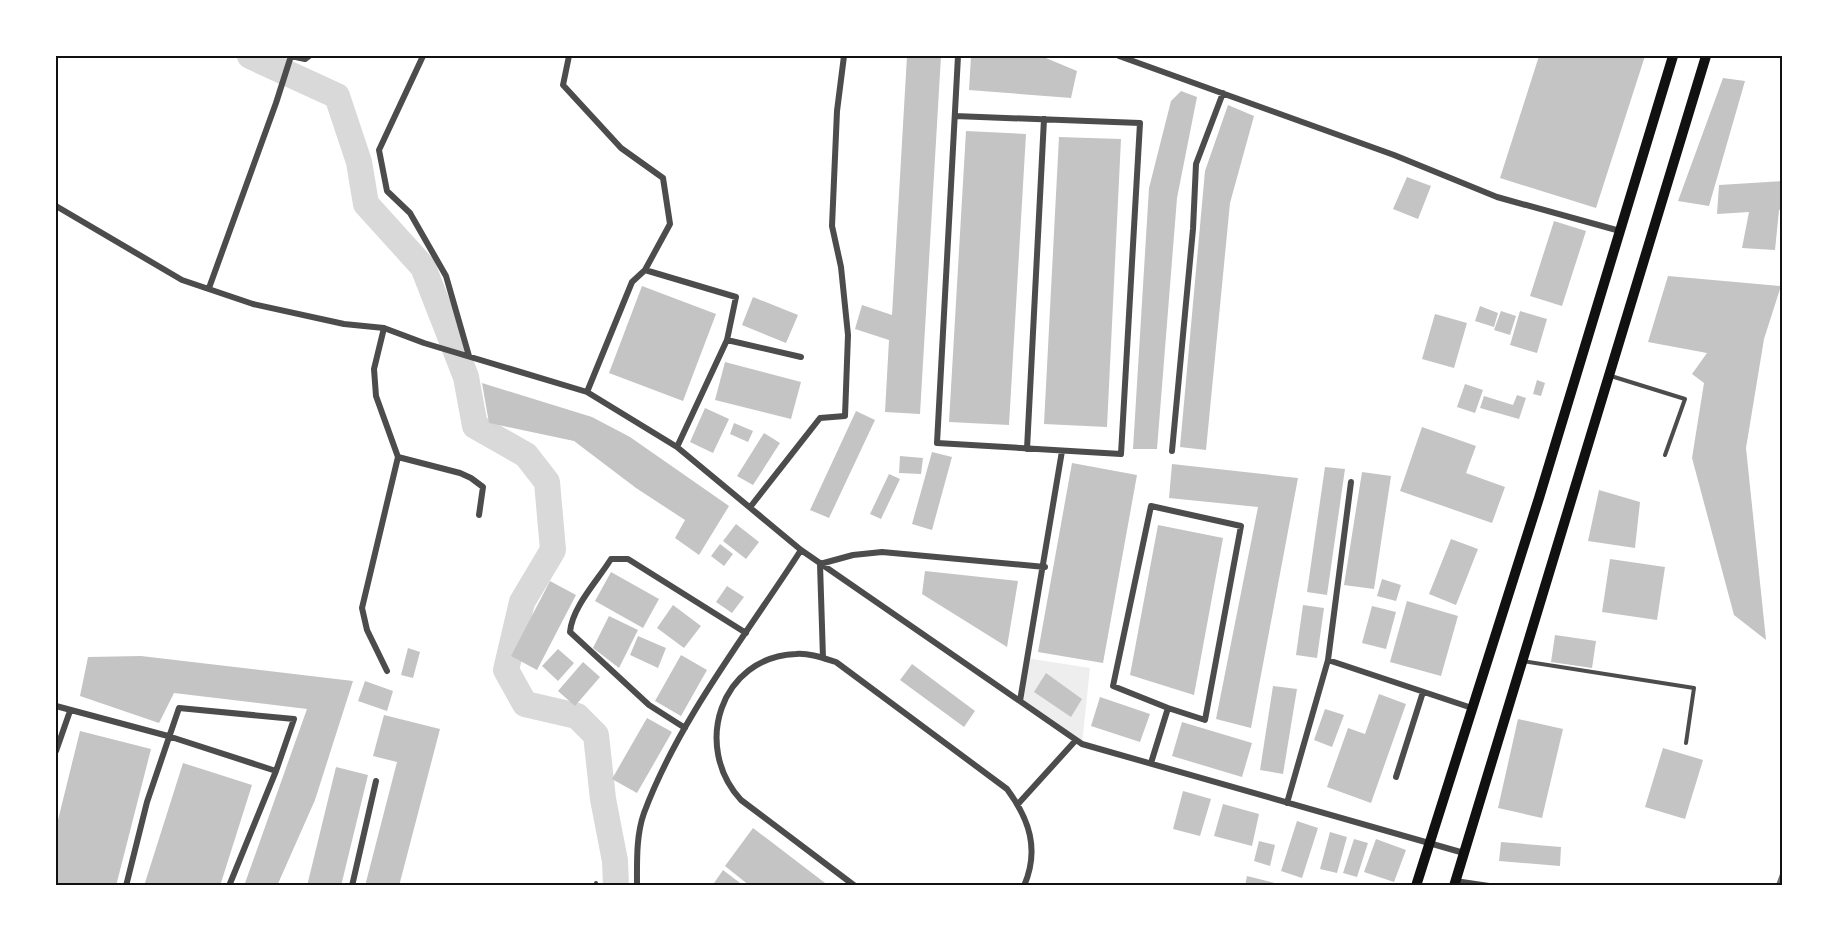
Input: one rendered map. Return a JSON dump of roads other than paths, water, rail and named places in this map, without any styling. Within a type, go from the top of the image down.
[{"type":"main road","points":[[1416,885],[1673,56]]},
{"type":"main road","points":[[1455,883],[1706,56]]},
{"type":"street","points":[[209,288],[291,56],[305,59],[309,56]]},
{"type":"street","points":[[423,56],[379,150],[387,191],[410,213],[446,276],[469,356]]},
{"type":"street","points":[[569,56],[563,85],[621,148],[663,178],[670,225],[645,270],[632,282],[587,392]]},
{"type":"street","points":[[750,506],[820,418],[845,416],[848,335],[841,267],[832,226],[837,111],[844,56]]},
{"type":"street","points":[[955,116],[1140,123],[1121,454],[937,443],[958,56]]},
{"type":"street","points":[[1124,56],[1394,155],[1497,197],[1620,231]]},
{"type":"street","points":[[1172,451],[1193,229],[1196,164],[1223,93]]},
{"type":"street","points":[[1027,449],[1044,119]]},
{"type":"street","points":[[56,206],[182,280],[253,304],[344,324],[384,328],[424,343],[587,392],[677,447],[820,564],[1076,740],[1464,853]]},
{"type":"street","points":[[645,270],[736,297],[727,340],[677,447]]},
{"type":"street","points":[[384,328],[374,369],[376,396],[398,457],[362,608],[367,630],[387,670]]},
{"type":"street","points":[[727,340],[801,357]]},
{"type":"street","points":[[1020,701],[1027,649],[1045,567],[1062,451]]},
{"type":"street","points":[[398,457],[471,478],[483,488],[479,515]]},
{"type":"street","points":[[1287,803],[1328,660],[1351,482]]},
{"type":"street","points":[[1150,507],[1241,526],[1205,720],[1168,708],[1113,686],[1150,507]]},
{"type":"street","points":[[637,885],[637,854],[643,814],[685,728],[801,550]]},
{"type":"street","points":[[820,564],[853,555],[882,552],[1045,567]]},
{"type":"street","points":[[685,728],[649,705],[570,632],[571,622],[588,594],[611,559],[628,559],[746,633]]},
{"type":"street","points":[[820,564],[823,658]]},
{"type":"street","points":[[855,885],[741,800],[726,779],[715,738],[720,710],[726,697],[743,675],[768,660],[782,656],[810,654],[846,668],[1007,789],[1029,824],[1032,838],[1031,866],[1024,885]]},
{"type":"street","points":[[1328,660],[1472,708]]},
{"type":"street","points":[[1396,777],[1423,692]]},
{"type":"street","points":[[56,706],[168,736],[276,771]]},
{"type":"street","points":[[126,885],[147,802],[179,708],[294,719],[276,771],[229,885]]},
{"type":"street","points":[[1151,763],[1168,708]]},
{"type":"street","points":[[56,750],[70,711]]},
{"type":"street","points":[[1018,804],[1076,740]]},
{"type":"street","points":[[351,885],[376,781]]},
{"type":"street","points":[[1455,883],[1489,885]]},
{"type":"lane","points":[[1608,375],[1685,399],[1665,454]]},
{"type":"lane","points":[[1522,661],[1694,688],[1686,743]]},
{"type":"waterway","points":[[250,56],[337,96],[359,162],[366,204],[423,267],[466,377],[475,426],[526,455],[547,482],[553,550],[522,602],[506,670],[525,704],[577,716],[596,735],[603,799],[615,861],[616,886]]},
{"type":"railway","points":[[1778,886],[1782,875]]}]
